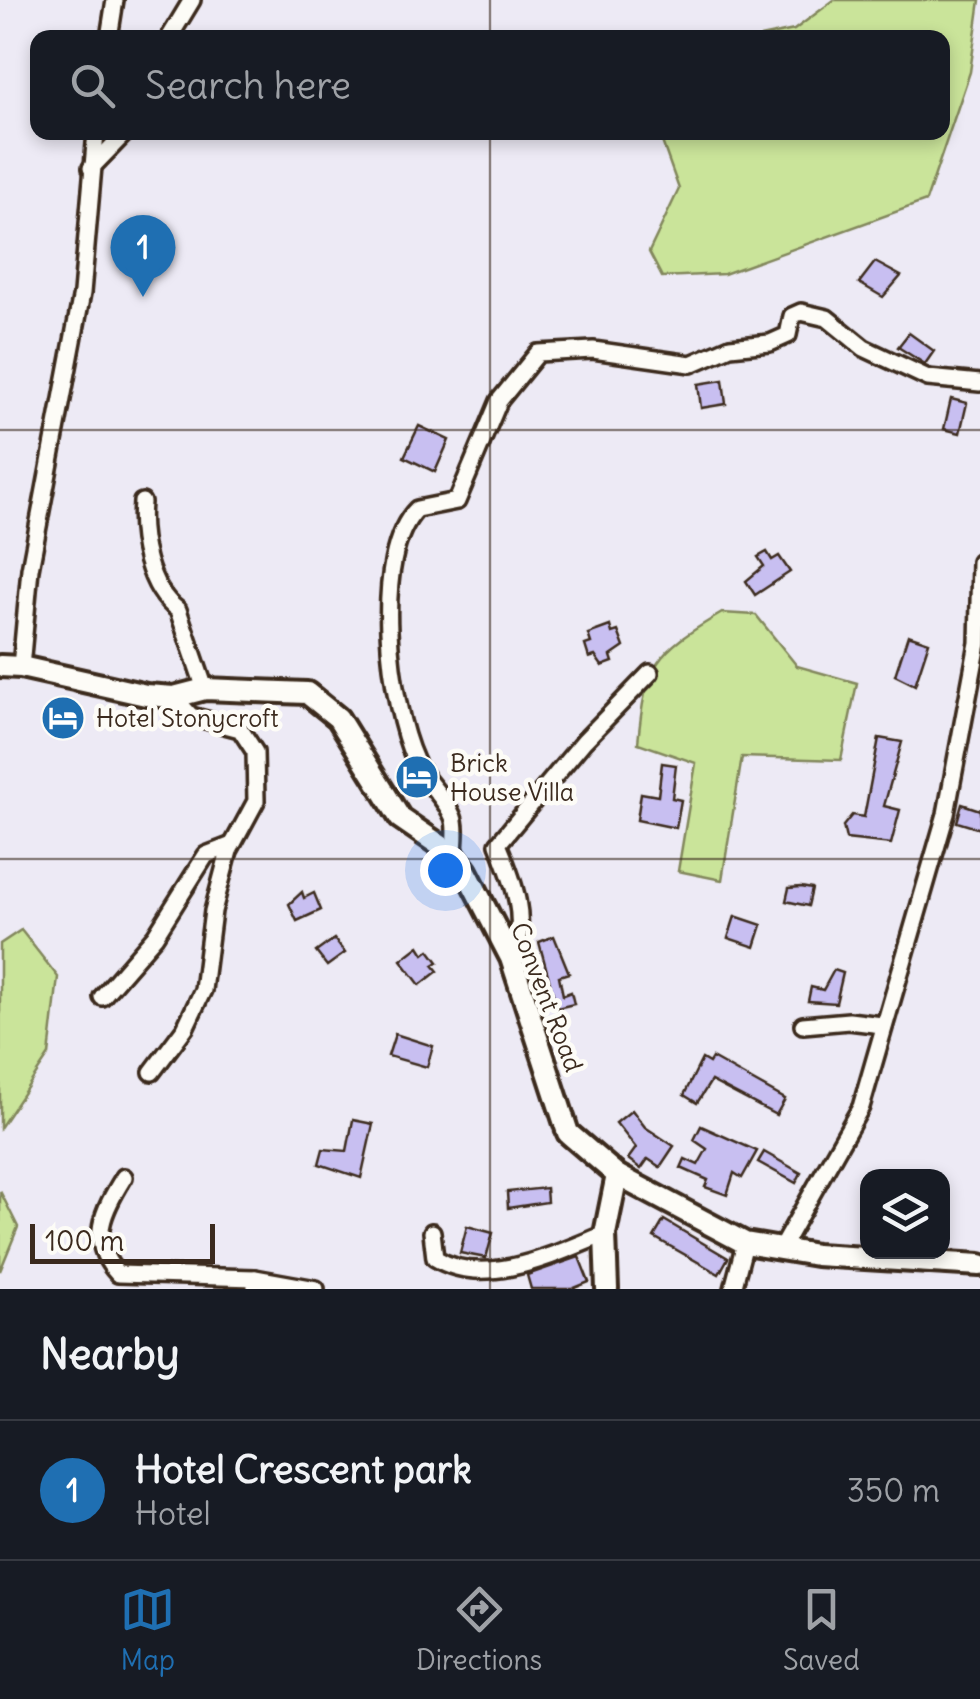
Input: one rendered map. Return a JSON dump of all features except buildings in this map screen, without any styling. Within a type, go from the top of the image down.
[{"type":"main road","name":"Convent Road","points":[[11,666],[146,696],[174,697],[205,689],[307,693],[338,718],[400,818],[454,856],[510,958],[568,1133],[617,1175],[745,1243],[780,1250],[954,1260],[977,1270]]},
{"type":"main road","points":[[607,1289],[605,1234],[617,1175]]},
{"type":"street","points":[[110,30],[114,0]]},
{"type":"street","points":[[174,30],[192,0]]},
{"type":"street","points":[[11,666],[82,293],[95,140]]},
{"type":"street","points":[[91,168],[118,140]]},
{"type":"street","points":[[454,856],[454,820],[415,762],[391,678],[388,640],[396,558],[404,528],[417,509],[457,501],[500,402],[538,353],[594,350],[691,364],[730,347],[770,342],[788,334],[792,316],[800,312],[827,318],[864,348],[928,378],[980,383]]},
{"type":"street","points":[[142,502],[140,526],[156,582],[166,601],[178,610],[205,689]]},
{"type":"street","points":[[780,1250],[862,1107],[882,1026],[946,814],[978,643],[980,562]]},
{"type":"street","points":[[510,958],[520,940],[518,899],[498,844],[584,742],[650,673]]},
{"type":"street","points":[[152,1072],[185,1028],[202,990],[212,912],[232,846],[256,801],[255,752],[240,729],[191,716],[174,697]]},
{"type":"street","points":[[102,997],[155,936],[206,854],[232,846]]},
{"type":"street","points":[[803,1024],[849,1021],[882,1026]]},
{"type":"street","points":[[124,1176],[100,1218],[103,1258],[118,1274],[316,1289]]},
{"type":"street","points":[[432,1232],[435,1258],[461,1273],[532,1268],[605,1234]]},
{"type":"street","points":[[733,1289],[745,1243]]},
{"type":"green space","points":[[834,0],[980,0],[970,72],[950,131],[950,30],[794,30]]},
{"type":"green space","points":[[662,140],[947,140],[926,201],[724,274],[662,277],[649,252],[679,189]]},
{"type":"green space","points":[[722,613],[756,615],[797,666],[857,683],[841,760],[742,757],[722,880],[678,871],[696,763],[638,743],[645,695],[658,663],[682,639]]},
{"type":"green space","points":[[21,930],[58,977],[49,1055],[0,1128],[0,944]]},
{"type":"green space","points":[[0,1191],[18,1227],[0,1271]]},
{"type":"place","name":"Hotel Crescent park","points":[[143,297]]},
{"type":"place","name":"Hotel Stonycroft","points":[[63,718]]},
{"type":"place","name":"Brick House Villa","points":[[417,777]]}]
